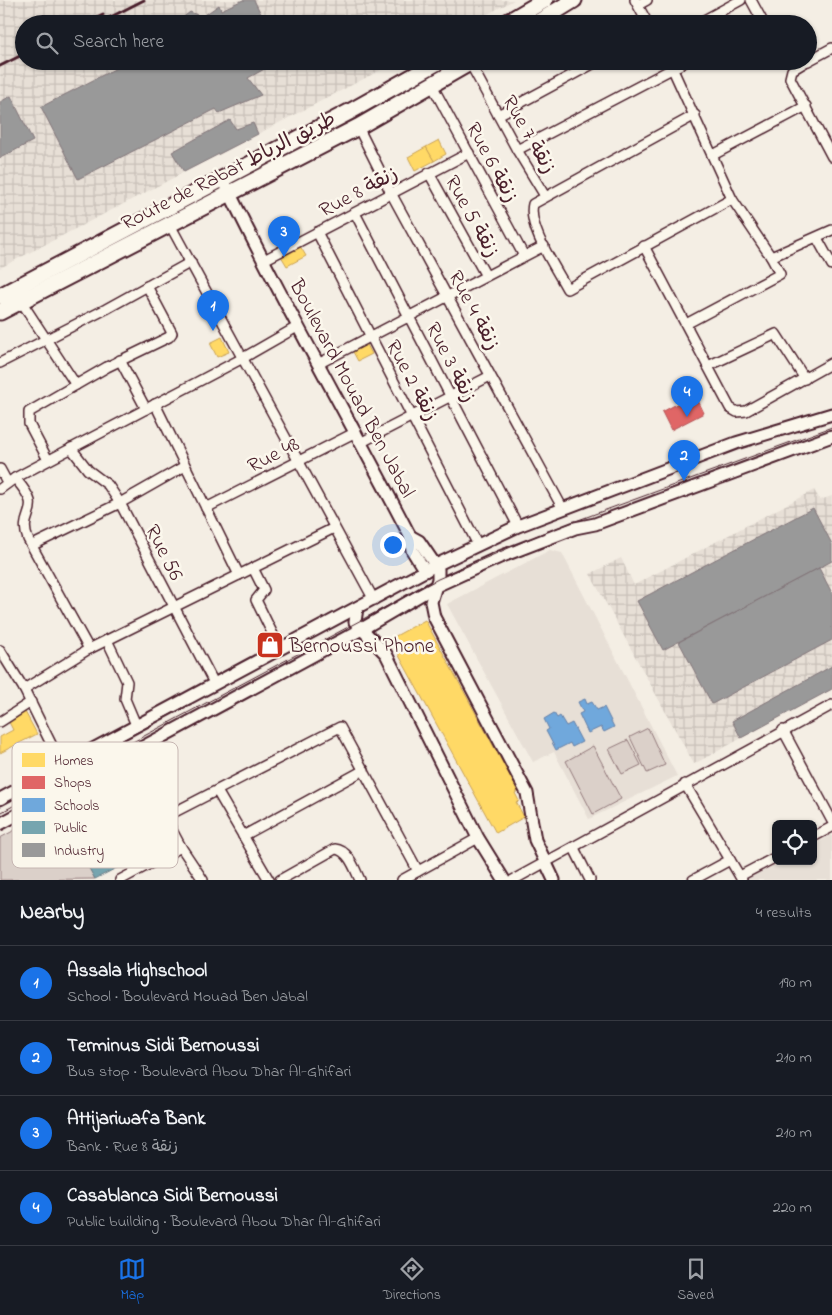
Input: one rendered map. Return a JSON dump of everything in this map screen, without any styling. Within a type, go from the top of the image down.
[{"type":"main road","points":[[519,15],[545,0]]},
{"type":"main road","points":[[550,15],[574,0]]},
{"type":"main road","name":"Route de Rabat طريق الرباط","points":[[0,296],[423,70]]},
{"type":"main road","name":"Route de Rabat طريق الرباط","points":[[0,312],[358,127],[458,70]]},
{"type":"street","points":[[644,15],[637,2],[647,0]]},
{"type":"street","points":[[714,15],[741,0]]},
{"type":"street","points":[[751,0],[758,15]]},
{"type":"street","points":[[817,56],[832,48]]},
{"type":"street","name":"Rue 7 زنقة","points":[[476,70],[516,150],[545,196]]},
{"type":"street","points":[[498,115],[581,70]]},
{"type":"street","points":[[516,150],[662,70]]},
{"type":"street","points":[[673,70],[732,199],[779,272],[779,276],[686,324]]},
{"type":"street","points":[[789,70],[790,78],[832,156]]},
{"type":"street","name":"Rue 6 زنقة","points":[[432,85],[524,256]]},
{"type":"street","points":[[713,155],[806,106]]},
{"type":"street","points":[[695,114],[533,204],[532,214],[544,246],[567,288],[732,199]]},
{"type":"street","name":"Rue 4 زنقة","points":[[358,127],[391,193],[562,509]]},
{"type":"street","name":"Rue 8 زنقة","points":[[264,260],[468,153]]},
{"type":"street","name":"Rue 5 زنقة","points":[[429,173],[486,276]]},
{"type":"street","name":"Boulevard Mouad Ben Jabal","points":[[222,178],[297,327],[359,437],[410,536],[412,550],[425,571]]},
{"type":"street","name":"Rue 3 زنقة","points":[[355,213],[518,526]]},
{"type":"street","points":[[169,223],[192,262],[374,600]]},
{"type":"street","points":[[771,257],[832,230]]},
{"type":"street","name":"Rue 2 زنقة","points":[[317,232],[478,544]]},
{"type":"street","points":[[817,238],[832,265]]},
{"type":"street","points":[[318,364],[544,246]]},
{"type":"street","points":[[644,246],[730,408],[737,412],[746,412],[832,363]]},
{"type":"street","points":[[0,363],[106,309],[192,262]]},
{"type":"street","points":[[48,460],[29,424],[29,412],[120,360],[170,338],[172,333],[147,286]]},
{"type":"street","points":[[21,301],[76,385]]},
{"type":"street","points":[[0,489],[11,480],[243,358],[297,327]]},
{"type":"street","points":[[708,366],[776,334],[805,379]]},
{"type":"street","points":[[120,360],[146,409]]},
{"type":"street","name":"Rue 48","points":[[206,508],[299,460],[413,415],[490,376]]},
{"type":"street","points":[[155,404],[239,575]]},
{"type":"street","points":[[105,742],[478,544],[518,526],[736,443],[832,414]]},
{"type":"street","points":[[153,742],[362,629],[434,587],[463,576],[500,557],[575,528],[595,524],[832,436]]},
{"type":"street","name":"Rue 56","points":[[71,448],[88,470],[108,486],[120,503],[214,683]]},
{"type":"street","points":[[33,545],[120,503],[185,466]]},
{"type":"street","points":[[0,469],[30,500],[25,531],[89,649]]},
{"type":"street","points":[[24,689],[89,649],[334,528]]},
{"type":"street","name":"Boulevard Mouad Ben Jabal","points":[[410,536],[419,541],[436,565]]},
{"type":"street","points":[[436,565],[438,576],[431,602],[434,617],[527,793],[536,840],[554,880]]},
{"type":"street","points":[[253,568],[264,590],[256,600],[280,649]]},
{"type":"street","points":[[357,608],[355,622],[386,654],[478,838],[504,880]]},
{"type":"street","points":[[107,640],[127,682],[125,699],[136,725]]},
{"type":"street","points":[[0,650],[24,689],[50,742]]},
{"type":"street","points":[[0,722],[30,702]]},
{"type":"street","points":[[513,880],[574,848],[783,730],[832,705]]},
{"type":"street","points":[[178,810],[340,727],[418,871]]},
{"type":"street","points":[[783,730],[832,821]]},
{"type":"street","points":[[243,836],[364,770]]},
{"type":"street","points":[[685,784],[741,878],[772,859]]},
{"type":"street","points":[[217,791],[269,880]]},
{"type":"street","points":[[0,799],[12,793]]},
{"type":"street","points":[[0,824],[12,818]]},
{"type":"street","points":[[817,835],[832,827]]},
{"type":"street","points":[[402,880],[478,838]]},
{"type":"street","points":[[178,841],[203,880]]},
{"type":"street","points":[[574,848],[590,880]]},
{"type":"street","points":[[280,880],[335,849],[343,851],[348,857],[360,880]]},
{"type":"street","points":[[694,880],[730,860]]},
{"type":"street","points":[[120,880],[142,868]]},
{"type":"shaded area","points":[[0,0],[514,0],[486,15],[15,15],[15,70],[381,70],[0,268]]},
{"type":"shaded area","points":[[814,490],[820,500],[832,496],[832,689],[694,764],[590,574],[621,558],[634,585]]},
{"type":"shaded area","points":[[550,550],[562,553],[677,776],[589,819],[554,752],[533,762],[447,604]]},
{"type":"shaded area","points":[[648,728],[665,765],[647,773],[630,737]]},
{"type":"shaded area","points":[[628,740],[641,765],[622,774],[609,749]]},
{"type":"shaded area","points":[[593,746],[621,799],[593,814],[566,761]]},
{"type":"shaded area","points":[[12,832],[12,868],[89,868],[95,879],[0,880],[0,838]]},
{"type":"shaded area","points":[[832,835],[832,880],[749,880],[748,878],[773,865],[817,865],[817,843]]},
{"type":"building: Homes","points":[[439,140],[446,154],[434,161],[426,147]]},
{"type":"building: Homes","points":[[426,147],[434,161],[415,171],[408,157]]},
{"type":"building: Homes","points":[[300,246],[306,256],[287,266],[281,256]]},
{"type":"building: Homes","points":[[222,337],[229,352],[217,357],[210,343]]},
{"type":"building: Homes","points":[[366,343],[372,354],[358,361],[352,350]]},
{"type":"building: Homes","points":[[425,620],[518,791],[515,793],[519,801],[516,802],[524,817],[496,833],[390,639]]},
{"type":"building: Homes","points":[[24,710],[37,734],[21,742],[12,742],[12,747],[0,753],[0,737],[13,730],[7,718]]},
{"type":"building: Shops","points":[[695,394],[704,413],[671,430],[662,412]]},
{"type":"building: Schools","points":[[585,699],[587,704],[592,702],[597,710],[604,707],[614,727],[604,732],[601,727],[588,733],[579,714],[583,712],[578,702]]},
{"type":"building: Schools","points":[[554,713],[557,718],[560,716],[566,726],[572,723],[582,742],[572,747],[570,743],[556,750],[546,731],[549,729],[544,719]]},
{"type":"building: Public","points":[[89,868],[116,868],[95,879]]},
{"type":"building: Industry","points":[[243,0],[254,0],[262,15],[205,15],[219,5],[221,10]]},
{"type":"building: Industry","points":[[190,12],[197,15],[186,15]]},
{"type":"building: Industry","points":[[113,70],[263,70],[248,78],[261,95],[219,113],[216,109],[78,179],[41,107]]},
{"type":"building: Industry","points":[[11,96],[33,141],[0,158],[0,102]]},
{"type":"building: Industry","points":[[230,120],[236,129],[253,123],[258,134],[184,172],[172,152]]},
{"type":"building: Industry","points":[[813,508],[832,544],[832,561],[663,650],[637,601]]},
{"type":"building: Industry","points":[[819,568],[832,593],[832,640],[712,704],[679,642]]},
{"type":"building: Industry","points":[[832,666],[832,689],[741,738],[732,721]]},
{"type":"tram line","points":[[133,742],[438,579],[543,533],[832,427]]},
{"type":"tram line","points":[[119,742],[190,704]]},
{"type":"tram line","points":[[0,813],[12,807]]},
{"type":"railway","points":[[115,15],[144,0]]},
{"type":"railway","points":[[0,66],[15,58]]},
{"type":"place","name":"Attijariwafa Bank","points":[[284,257]]},
{"type":"place","name":"Assala Highschool","points":[[213,331]]},
{"type":"place","name":"Casablanca Sidi Bernoussi","points":[[687,417]]},
{"type":"place","name":"Terminus Sidi Bernoussi","points":[[684,481]]},
{"type":"place","name":"Bernoussi Phone","points":[[270,645]]}]
